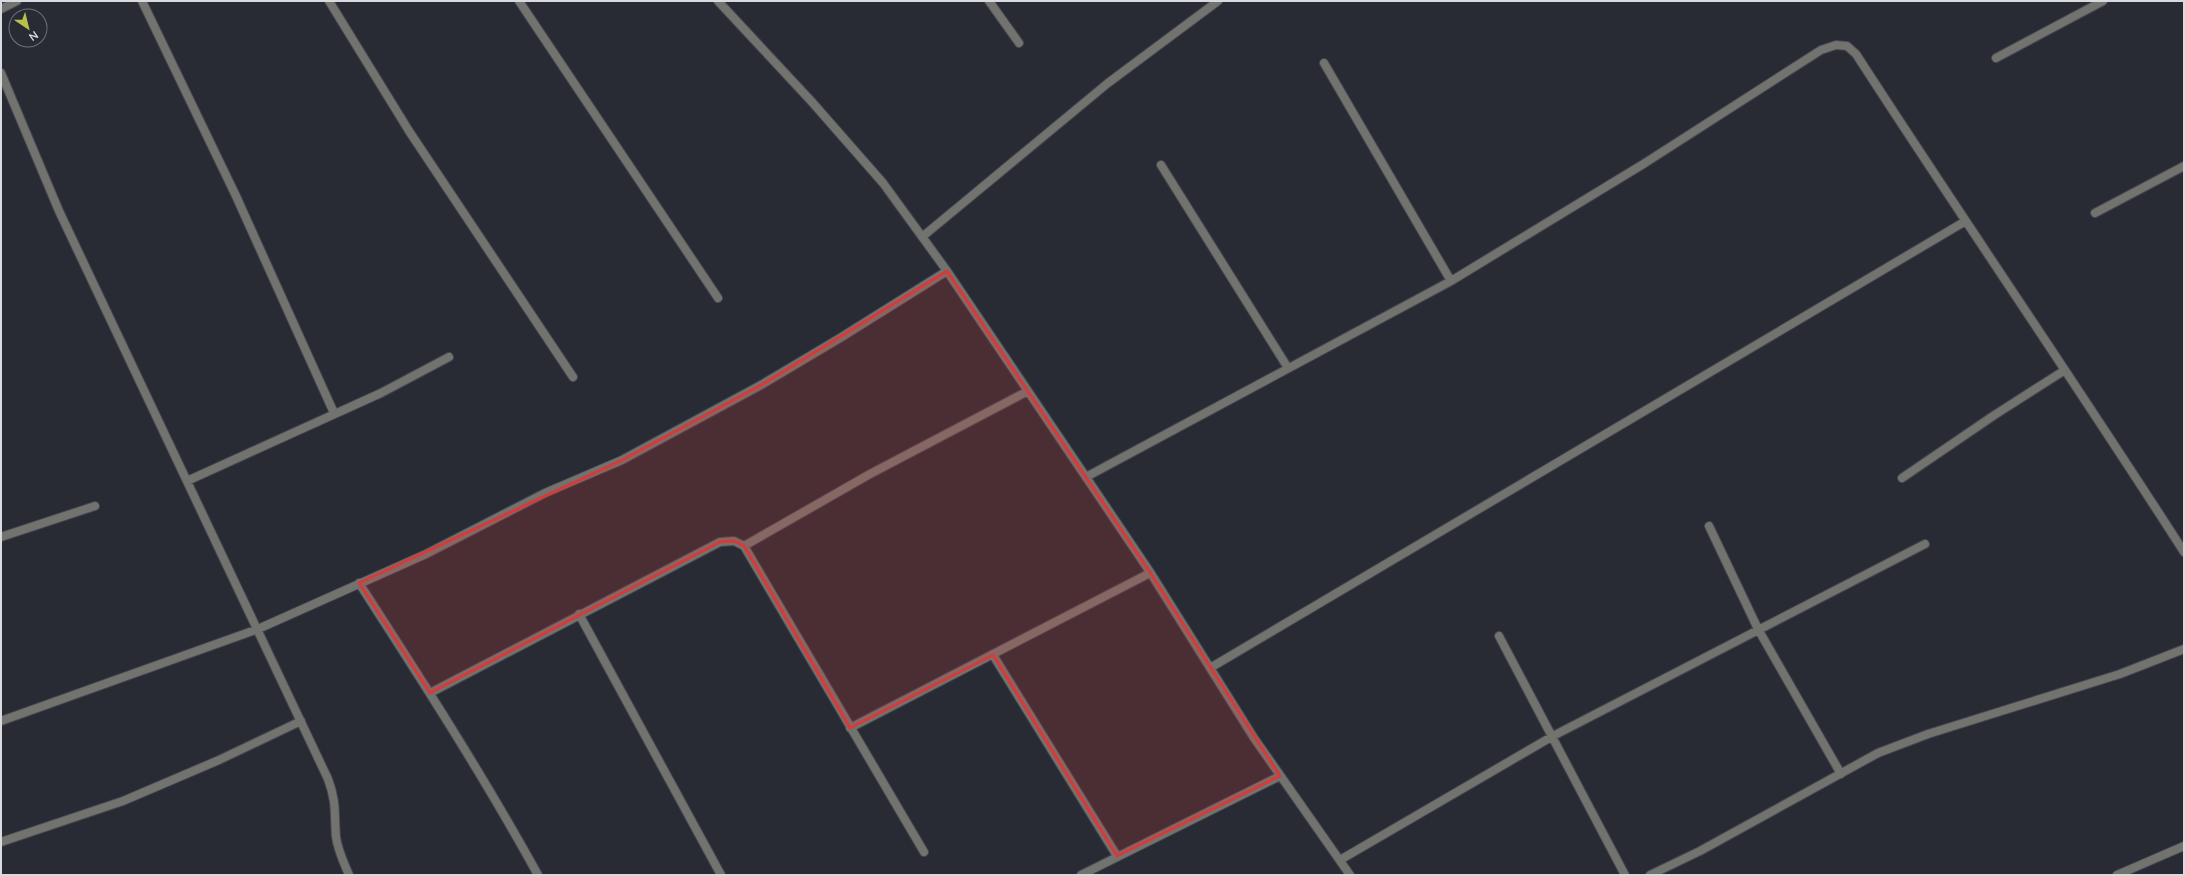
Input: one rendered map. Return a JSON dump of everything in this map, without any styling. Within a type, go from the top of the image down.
[{"type":"street","points":[[1,9],[17,1]]},
{"type":"street","points":[[142,1],[236,196],[334,413]]},
{"type":"street","points":[[329,1],[409,131],[573,377]]},
{"type":"street","points":[[519,1],[718,298]]},
{"type":"street","points":[[718,1],[812,102],[883,183],[947,271],[1150,573],[1254,738],[1350,875]]},
{"type":"street","points":[[989,1],[1019,43]]},
{"type":"street","points":[[922,237],[1108,83],[1218,1]]},
{"type":"street","points":[[1996,58],[2104,1]]},
{"type":"street","points":[[1086,477],[1451,281],[1645,163],[1821,50],[1836,45],[1847,46],[1856,54],[1964,222],[2065,370],[2184,552]]},
{"type":"street","points":[[1324,63],[1451,281]]},
{"type":"street","points":[[1,73],[59,211],[328,779],[335,798],[336,837],[340,856],[349,875]]},
{"type":"street","points":[[1161,165],[1288,368]]},
{"type":"street","points":[[2095,213],[2184,166]]},
{"type":"street","points":[[1210,668],[1964,222]]},
{"type":"street","points":[[1,721],[258,629],[426,554],[545,493],[629,456],[768,381],[947,271]]},
{"type":"street","points":[[187,481],[334,413],[381,393],[449,357]]},
{"type":"street","points":[[1902,478],[1992,416],[2065,370]]},
{"type":"street","points":[[744,546],[870,474],[1028,390]]},
{"type":"street","points":[[1,537],[95,506]]},
{"type":"street","points":[[1709,526],[1758,629],[1840,774]]},
{"type":"street","points":[[430,693],[579,614],[720,542],[734,541],[744,546],[924,852]]},
{"type":"street","points":[[1340,860],[1553,736],[1925,544]]},
{"type":"street","points":[[850,728],[1150,573]]},
{"type":"street","points":[[360,583],[506,816],[538,875]]},
{"type":"street","points":[[579,614],[721,875]]},
{"type":"street","points":[[1500,636],[1625,875]]},
{"type":"street","points":[[1650,875],[1700,851],[1878,753],[1928,734],[2120,674],[2184,649]]},
{"type":"street","points":[[993,655],[1117,856]]},
{"type":"street","points":[[1,842],[122,801],[219,760],[301,721]]},
{"type":"street","points":[[1081,875],[1280,776]]},
{"type":"street","points":[[2117,875],[2184,846]]},
{"type":"highlighted area","points":[[947,271],[1150,572],[1280,776],[1117,856],[993,655],[850,728],[744,546],[734,541],[720,542],[430,693],[359,583],[622,460],[761,385]]}]
